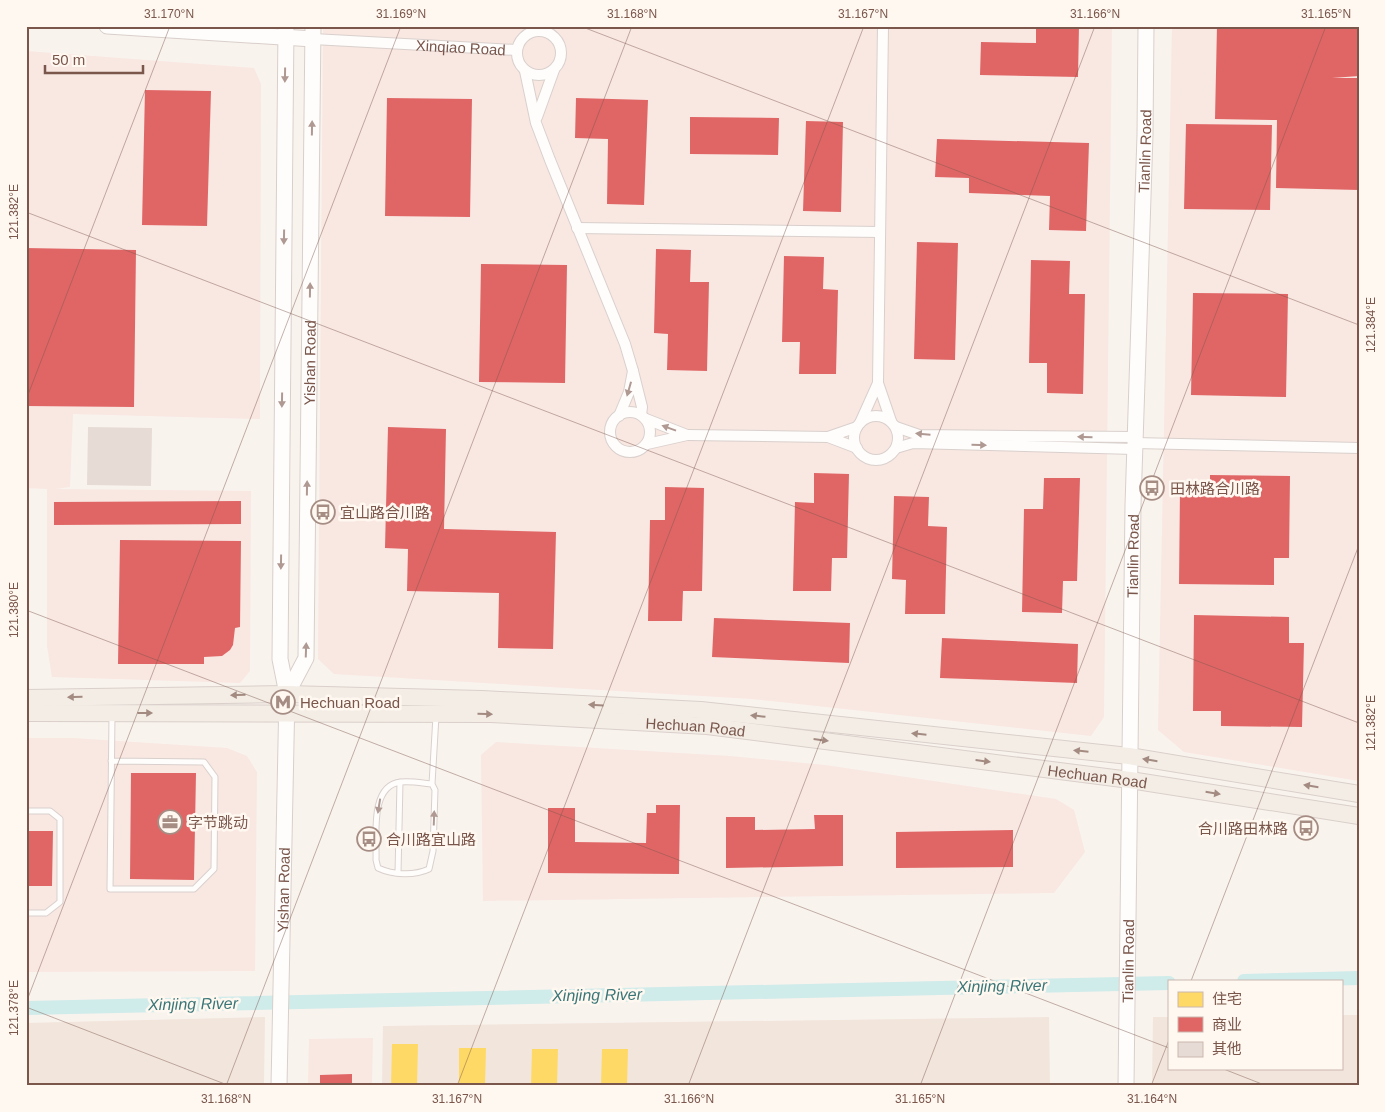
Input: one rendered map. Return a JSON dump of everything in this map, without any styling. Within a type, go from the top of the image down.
[{"type":"main road","name":"Hechuan Road","points":[[26,698],[287,694],[482,699],[702,710],[1130,756],[1359,794]]},
{"type":"main road","name":"Hechuan Road","points":[[26,713],[492,714],[707,726],[1130,780],[1359,816]]},
{"type":"street","name":"Xinqiao Road","points":[[106,26],[313,32],[516,50]]},
{"type":"street","points":[[526,26],[516,50],[520,65],[525,71],[536,123],[625,344],[643,417],[650,432],[646,444]]},
{"type":"street","points":[[536,123],[540,106],[561,57],[559,43],[552,26]]},
{"type":"street","points":[[878,384],[854,437],[857,448],[864,456],[878,460],[892,454],[898,441],[878,384],[883,26]]},
{"type":"street","name":"Tianlin Road","points":[[1126,1086],[1126,945],[1134,443],[1145,135],[1146,26]]},
{"type":"street","points":[[523,37],[535,31],[543,30],[555,37]]},
{"type":"street","name":"Yishan Road","points":[[279,1086],[285,713],[287,694],[280,659],[286,32]]},
{"type":"street","name":"Yishan Road","points":[[287,694],[306,658],[313,32]]},
{"type":"street","points":[[525,71],[539,76],[554,70]]},
{"type":"street","points":[[577,228],[880,232]]},
{"type":"street","points":[[633,371],[619,416],[612,424],[610,431],[614,443],[624,451],[636,451],[646,444],[687,434],[828,437],[857,448]]},
{"type":"street","points":[[619,416],[628,412],[687,434]]},
{"type":"street","points":[[828,437],[858,426],[871,416],[885,418],[893,424],[919,434],[1134,443],[1359,448]]},
{"type":"street","points":[[896,448],[912,443],[1134,443]]},
{"type":"lane","points":[[111,761],[204,762],[215,777],[214,869],[194,889],[110,889],[111,761],[112,713]]},
{"type":"lane","points":[[432,784],[400,782],[391,785],[378,802],[376,850],[378,868],[389,873],[421,873],[429,869],[433,851],[435,790],[432,784],[436,714]]},
{"type":"lane","points":[[398,873],[400,782]]},
{"type":"lane","points":[[26,811],[50,811],[60,819],[60,902],[46,912],[26,913]]},
{"type":"shaded area","points":[[323,26],[1112,26],[1104,717],[1091,736],[752,699],[334,674],[318,659]]},
{"type":"shaded area","points":[[1172,26],[1359,26],[1359,781],[1184,752],[1158,730]]},
{"type":"shaded area","points":[[26,51],[254,68],[261,84],[260,419],[73,414],[70,487],[56,489],[251,491],[250,671],[240,683],[52,677],[47,646],[47,489],[26,488]]},
{"type":"shaded area","points":[[26,738],[73,738],[227,748],[247,756],[257,772],[255,971],[26,972]]},
{"type":"shaded area","points":[[496,742],[730,756],[825,765],[1056,799],[1074,810],[1085,852],[1054,893],[483,901],[481,755]]},
{"type":"shaded area","points":[[1342,1015],[1359,1015],[1359,1086],[1152,1086],[1153,1017],[1168,1017],[1168,1070],[1342,1070]]},
{"type":"shaded area","points":[[265,1017],[264,1086],[26,1086],[26,1023]]},
{"type":"shaded area","points":[[1049,1017],[1050,1086],[382,1086],[383,1026]]},
{"type":"shaded area","points":[[373,1038],[372,1086],[308,1086],[309,1039]]},
{"type":"building: 住宅","points":[[392,1044],[418,1044],[417,1086],[391,1086]]},
{"type":"building: 住宅","points":[[459,1048],[486,1048],[485,1086],[459,1086]]},
{"type":"building: 住宅","points":[[532,1049],[558,1049],[557,1086],[531,1086]]},
{"type":"building: 住宅","points":[[602,1049],[628,1049],[627,1086],[601,1086]]},
{"type":"building: 商业","points":[[1036,26],[1079,26],[1078,77],[980,75],[981,42],[1036,43]]},
{"type":"building: 商业","points":[[1217,26],[1359,26],[1359,76],[1332,78],[1359,78],[1359,190],[1276,188],[1277,120],[1215,119]]},
{"type":"building: 商业","points":[[145,90],[211,91],[207,226],[142,225]]},
{"type":"building: 商业","points":[[387,98],[472,99],[470,217],[385,216]]},
{"type":"building: 商业","points":[[576,98],[648,100],[644,205],[607,204],[608,139],[575,138]]},
{"type":"building: 商业","points":[[690,117],[779,118],[778,155],[690,154]]},
{"type":"building: 商业","points":[[806,121],[843,122],[841,212],[803,211]]},
{"type":"building: 商业","points":[[1186,124],[1272,125],[1270,210],[1184,209]]},
{"type":"building: 商业","points":[[937,139],[1089,143],[1086,231],[1049,230],[1050,196],[969,193],[969,178],[935,177]]},
{"type":"building: 商业","points":[[917,242],[958,243],[955,360],[914,359]]},
{"type":"building: 商业","points":[[26,248],[136,250],[134,407],[26,406]]},
{"type":"building: 商业","points":[[656,249],[691,250],[690,282],[709,282],[707,371],[667,370],[668,334],[654,333]]},
{"type":"building: 商业","points":[[784,256],[824,257],[823,289],[838,290],[836,374],[799,374],[800,342],[782,342]]},
{"type":"building: 商业","points":[[1031,260],[1070,261],[1069,294],[1085,294],[1083,394],[1047,393],[1047,363],[1029,363]]},
{"type":"building: 商业","points":[[481,264],[567,265],[565,383],[479,382]]},
{"type":"building: 商业","points":[[1193,293],[1288,294],[1286,397],[1191,395]]},
{"type":"building: 商业","points":[[388,427],[446,429],[444,529],[556,532],[553,649],[498,648],[499,593],[407,591],[408,549],[385,548]]},
{"type":"building: 商业","points":[[814,473],[849,474],[847,558],[832,558],[831,591],[793,591],[795,502],[814,503]]},
{"type":"building: 商业","points":[[1210,475],[1290,476],[1289,558],[1274,558],[1274,585],[1179,584],[1180,489],[1210,489]]},
{"type":"building: 商业","points":[[1044,478],[1080,478],[1077,581],[1063,581],[1062,613],[1022,612],[1024,509],[1043,509]]},
{"type":"building: 商业","points":[[665,487],[704,488],[702,591],[683,591],[682,621],[648,621],[650,520],[665,520]]},
{"type":"building: 商业","points":[[894,496],[929,497],[928,526],[947,527],[945,614],[905,614],[906,580],[892,579]]},
{"type":"building: 商业","points":[[241,501],[241,524],[54,525],[54,502]]},
{"type":"building: 商业","points":[[120,540],[241,541],[240,627],[235,628],[233,645],[230,650],[222,656],[204,657],[204,664],[118,664]]},
{"type":"building: 商业","points":[[1194,615],[1289,617],[1289,643],[1304,643],[1302,727],[1221,726],[1221,711],[1193,711]]},
{"type":"building: 商业","points":[[714,618],[850,623],[849,663],[712,657]]},
{"type":"building: 商业","points":[[942,638],[1078,644],[1077,683],[940,678]]},
{"type":"building: 商业","points":[[131,773],[196,773],[194,880],[130,879]]},
{"type":"building: 商业","points":[[656,805],[680,805],[679,874],[548,873],[548,808],[575,808],[575,842],[646,843],[647,813],[656,813]]},
{"type":"building: 商业","points":[[814,815],[843,815],[843,866],[726,868],[726,817],[755,817],[755,830],[815,829]]},
{"type":"building: 商业","points":[[1013,830],[1013,867],[896,868],[896,832]]},
{"type":"building: 商业","points":[[26,831],[53,831],[52,886],[26,886]]},
{"type":"building: 商业","points":[[352,1074],[352,1086],[320,1086],[320,1075]]},
{"type":"building: 其他","points":[[88,427],[152,428],[151,486],[87,485]]},
{"type":"waterway","name":"Xinjing River","points":[[1282,980],[1359,978]]},
{"type":"waterway","name":"Xinjing River","points":[[26,1008],[1168,983]]},
{"type":"place","name":"田林路合川路","points":[[1152,488]]},
{"type":"place","name":"宜山路合川路","points":[[323,512]]},
{"type":"place","name":"Hechuan Road","points":[[283,702]]},
{"type":"place","name":"字节跳动","points":[[170,822]]},
{"type":"place","name":"合川路田林路","points":[[1306,828]]},
{"type":"place","name":"合川路宜山路","points":[[369,839]]}]
